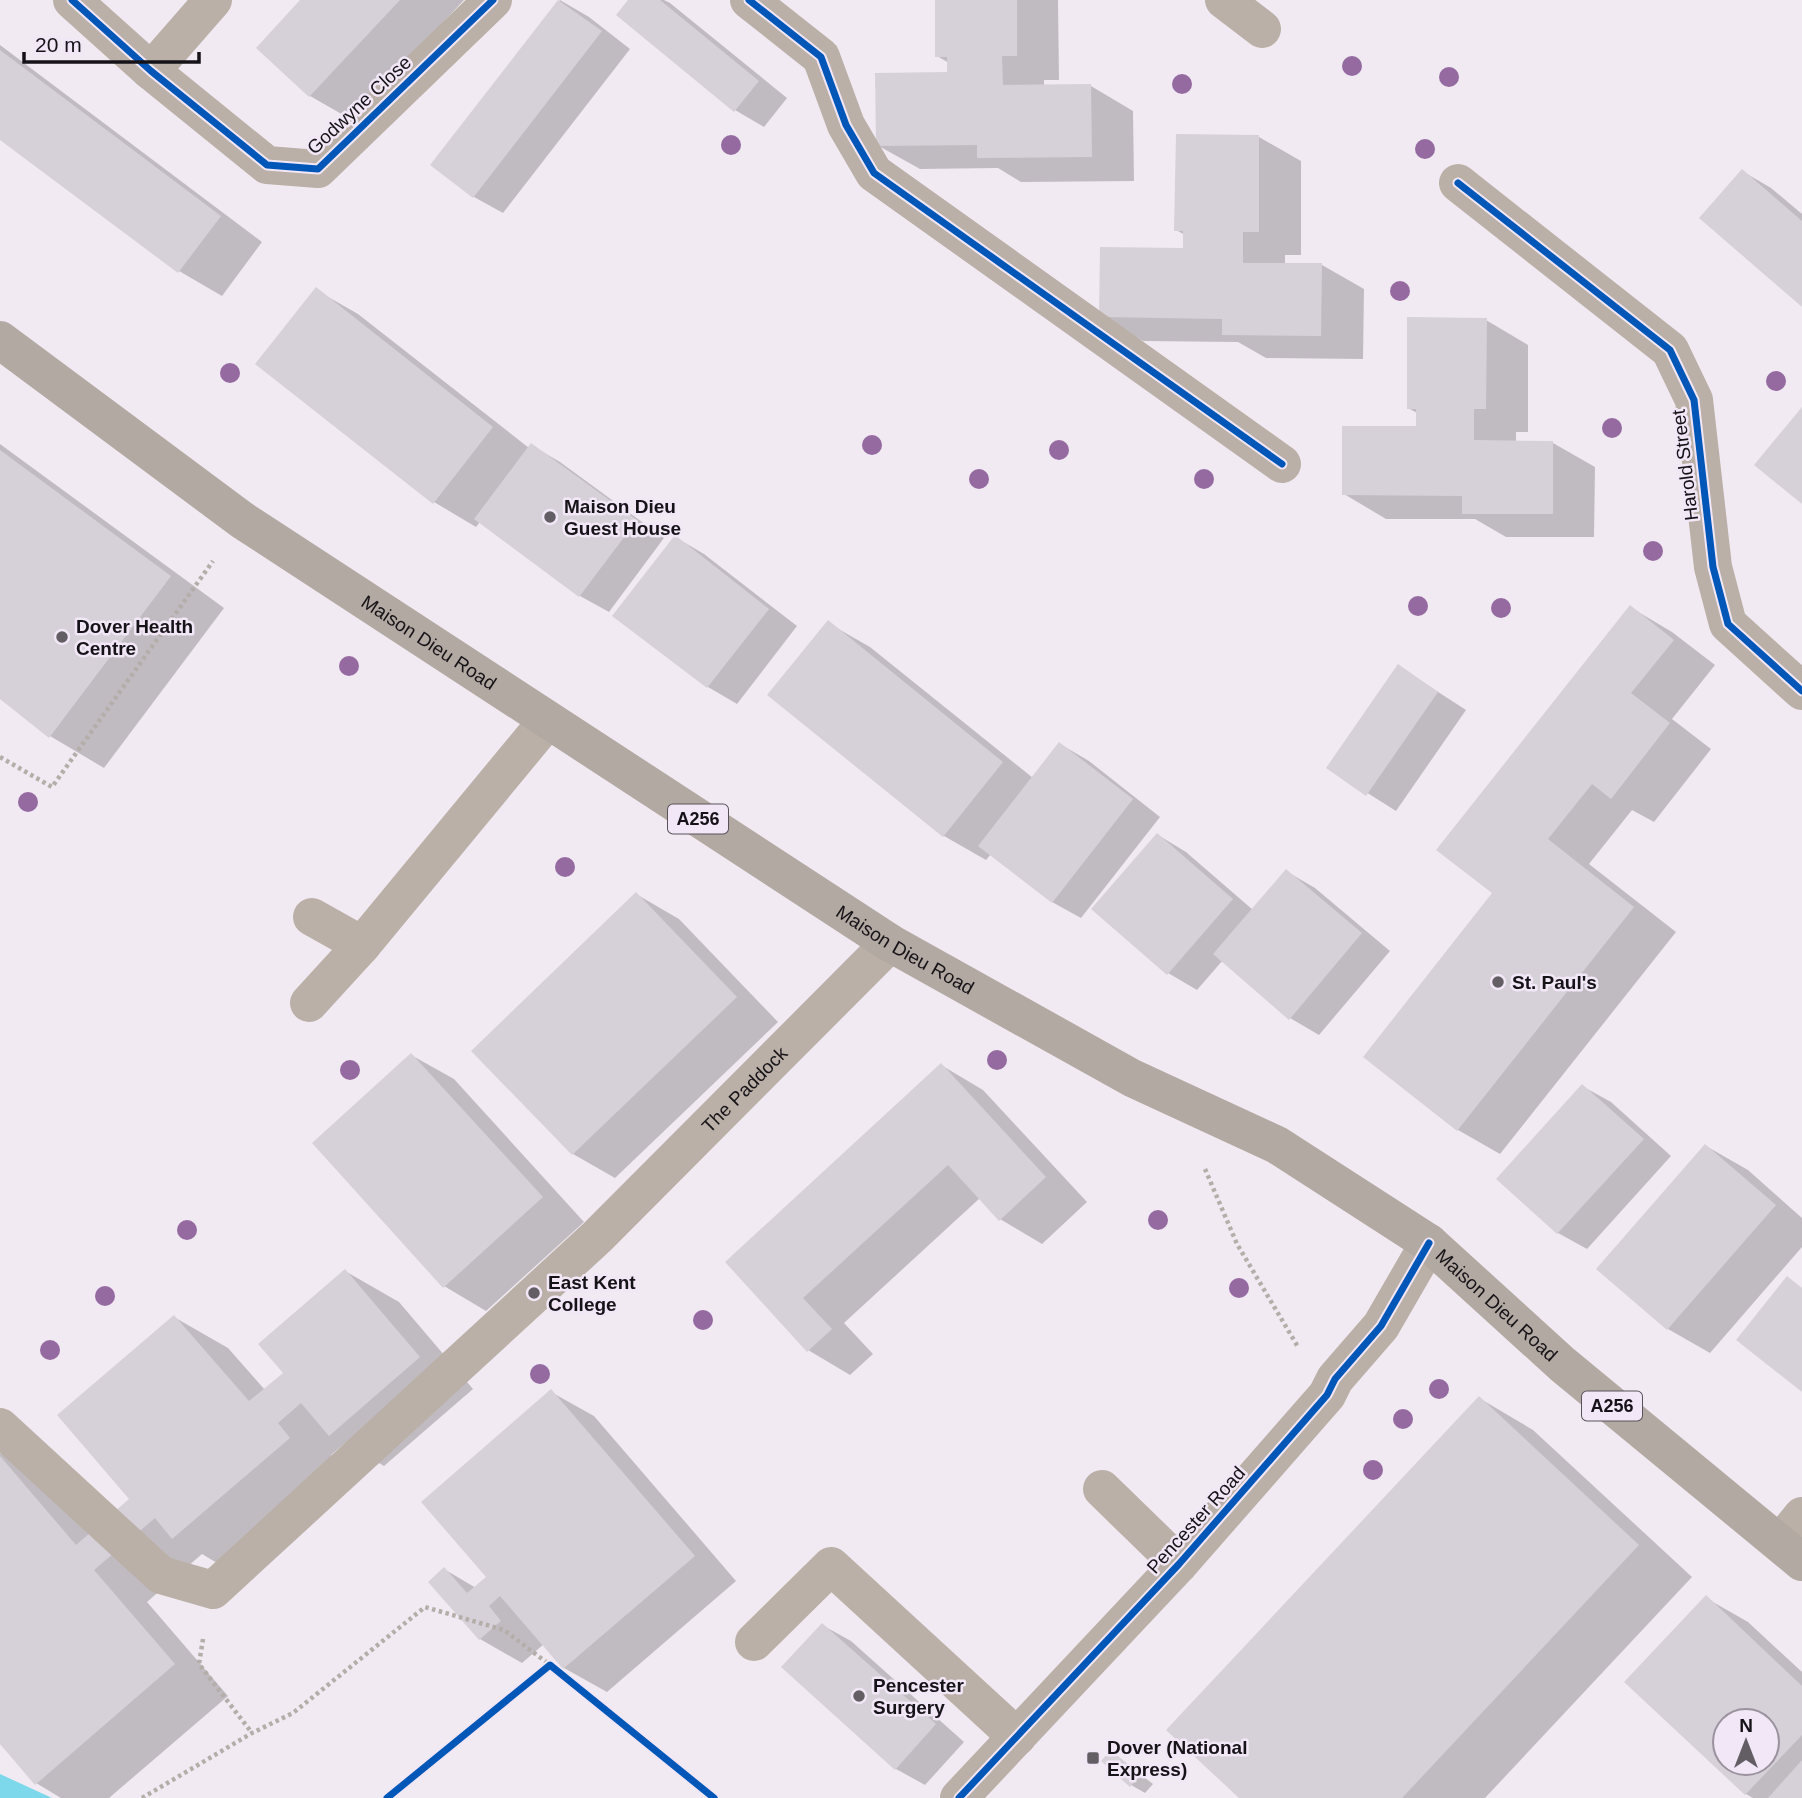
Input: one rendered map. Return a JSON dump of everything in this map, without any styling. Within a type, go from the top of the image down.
[{"type":"main road","name":"Maison Dieu Road","points":[[0,340],[242,520],[890,943],[1132,1078],[1277,1145],[1429,1243],[1562,1364],[1795,1540]]},
{"type":"street","name":"Godwyne Close","points":[[72,0],[152,71],[267,165],[318,169],[493,0]]},
{"type":"street","points":[[152,71],[213,0]]},
{"type":"street","points":[[749,0],[821,57],[846,125],[874,173],[1282,464]]},
{"type":"street","points":[[1223,0],[1262,29]]},
{"type":"street","name":"Harold Street","points":[[1458,183],[1671,349],[1694,400],[1713,567],[1728,624],[1802,691]]},
{"type":"street","points":[[309,1003],[362,945],[547,721]]},
{"type":"street","points":[[312,917],[362,945]]},
{"type":"street","name":"The Paddock","points":[[213,1591],[597,1237],[890,943]]},
{"type":"street","name":"Pencester Road","points":[[959,1798],[1179,1564],[1327,1395],[1335,1379],[1381,1326],[1429,1243]]},
{"type":"street","points":[[0,1427],[161,1575],[213,1591]]},
{"type":"street","points":[[1102,1489],[1179,1564]]},
{"type":"street","points":[[754,1642],[831,1566],[1017,1737]]},
{"type":"path","points":[[0,757],[52,788],[242,520]]},
{"type":"path","points":[[1207,1113],[1202,1163],[1237,1244],[1303,1354],[1335,1379]]},
{"type":"path","points":[[213,1591],[198,1664],[252,1733]]},
{"type":"path","points":[[142,1798],[252,1733],[293,1713],[425,1607],[504,1630],[558,1671]]},
{"type":"path","points":[[540,1674],[551,1665]]},
{"type":"water","points":[[0,1774],[52,1798],[0,1798]]},
{"type":"building","points":[[300,0],[400,0],[309,97],[256,48]]},
{"type":"building","points":[[558,0],[602,31],[473,198],[430,165]]},
{"type":"building","points":[[628,0],[660,0],[759,81],[734,112],[616,15]]},
{"type":"building","points":[[935,0],[1017,0],[1017,56],[1002,56],[1003,85],[1091,84],[1092,157],[977,158],[977,145],[876,146],[875,73],[947,72],[947,57],[935,57]]},
{"type":"building","points":[[0,50],[221,216],[178,273],[0,140]]},
{"type":"building","points":[[1176,134],[1259,135],[1259,232],[1243,232],[1243,263],[1322,263],[1321,336],[1222,335],[1222,319],[1099,317],[1100,247],[1183,248],[1183,231],[1174,231]]},
{"type":"building","points":[[1742,169],[1802,221],[1802,307],[1699,218]]},
{"type":"building","points":[[316,287],[493,427],[433,504],[255,364]]},
{"type":"building","points":[[1407,317],[1487,318],[1486,409],[1474,409],[1474,440],[1553,441],[1553,514],[1462,514],[1462,496],[1342,495],[1342,426],[1416,426],[1416,409],[1407,409]]},
{"type":"building","points":[[1802,407],[1802,504],[1754,465]]},
{"type":"building","points":[[531,443],[637,520],[579,597],[474,519]]},
{"type":"building","name":"Dover Health Centre","points":[[0,450],[171,576],[49,738],[0,699]]},
{"type":"building","points":[[675,535],[769,609],[707,688],[612,616]]},
{"type":"building","points":[[1630,605],[1674,640],[1631,693],[1670,723],[1611,799],[1592,784],[1548,839],[1634,907],[1457,1131],[1363,1057],[1492,893],[1436,850]]},
{"type":"building","points":[[828,620],[1003,762],[943,837],[767,695]]},
{"type":"building","points":[[1398,664],[1438,692],[1366,796],[1326,768]]},
{"type":"building","points":[[1059,742],[1133,799],[1052,903],[978,846]]},
{"type":"building","points":[[1157,833],[1233,899],[1167,975],[1091,909]]},
{"type":"building","points":[[1286,869],[1362,933],[1289,1020],[1213,954]]},
{"type":"building","points":[[636,892],[737,997],[572,1155],[471,1051]]},
{"type":"building","points":[[411,1053],[543,1197],[443,1288],[312,1143]]},
{"type":"building","points":[[941,1063],[1046,1177],[999,1221],[948,1165],[803,1298],[832,1329],[807,1352],[725,1262]]},
{"type":"building","points":[[1582,1084],[1644,1139],[1557,1234],[1496,1179]]},
{"type":"building","points":[[1705,1144],[1776,1205],[1667,1330],[1596,1269]]},
{"type":"building","points":[[345,1269],[420,1357],[329,1436],[301,1403],[278,1423],[290,1438],[172,1539],[155,1518],[94,1570],[175,1664],[35,1785],[0,1744],[0,1456],[76,1545],[129,1499],[57,1415],[174,1315],[249,1401],[283,1373],[258,1344]]},
{"type":"building","points":[[1787,1276],[1802,1288],[1802,1392],[1736,1340]]},
{"type":"building","points":[[551,1389],[695,1556],[563,1669],[500,1596],[489,1606],[501,1621],[479,1640],[428,1582],[444,1567],[467,1593],[486,1577],[421,1502]]},
{"type":"building","points":[[1479,1396],[1639,1545],[1402,1798],[1239,1798],[1166,1730]]},
{"type":"building","points":[[1706,1595],[1802,1686],[1802,1735],[1781,1757],[1781,1707],[1711,1707],[1711,1763],[1624,1682]]},
{"type":"building","name":"Pencester Surgery","points":[[822,1623],[936,1724],[895,1770],[781,1667]]},
{"type":"building","points":[[1111,1750],[1140,1775],[1130,1787],[1101,1761]]},
{"type":"building","points":[[1802,1760],[1802,1798],[1768,1798]]},
{"type":"building","points":[[1726,1777],[1762,1777],[1745,1795]]},
{"type":"cycle path","points":[[72,0],[151,71],[267,165],[318,169],[493,0]]},
{"type":"cycle path","points":[[749,0],[821,57],[846,125],[874,173],[1282,464]]},
{"type":"cycle path","points":[[1458,183],[1670,350],[1694,400],[1713,567],[1728,624],[1802,691]]},
{"type":"cycle path","points":[[959,1798],[1179,1564],[1327,1395],[1335,1379],[1381,1326],[1429,1243]]},
{"type":"cycle path","points":[[387,1798],[550,1665],[714,1798]]},
{"type":"place","name":"Maison Dieu Guest House","points":[[550,517]]},
{"type":"place","name":"Dover Health Centre","points":[[62,637]]},
{"type":"place","name":"St. Paul's","points":[[1498,982]]},
{"type":"place","name":"East Kent College","points":[[534,1293]]},
{"type":"place","name":"Pencester Surgery","points":[[859,1696]]},
{"type":"place","name":"Dover (National Express)","points":[[1093,1758]]}]
